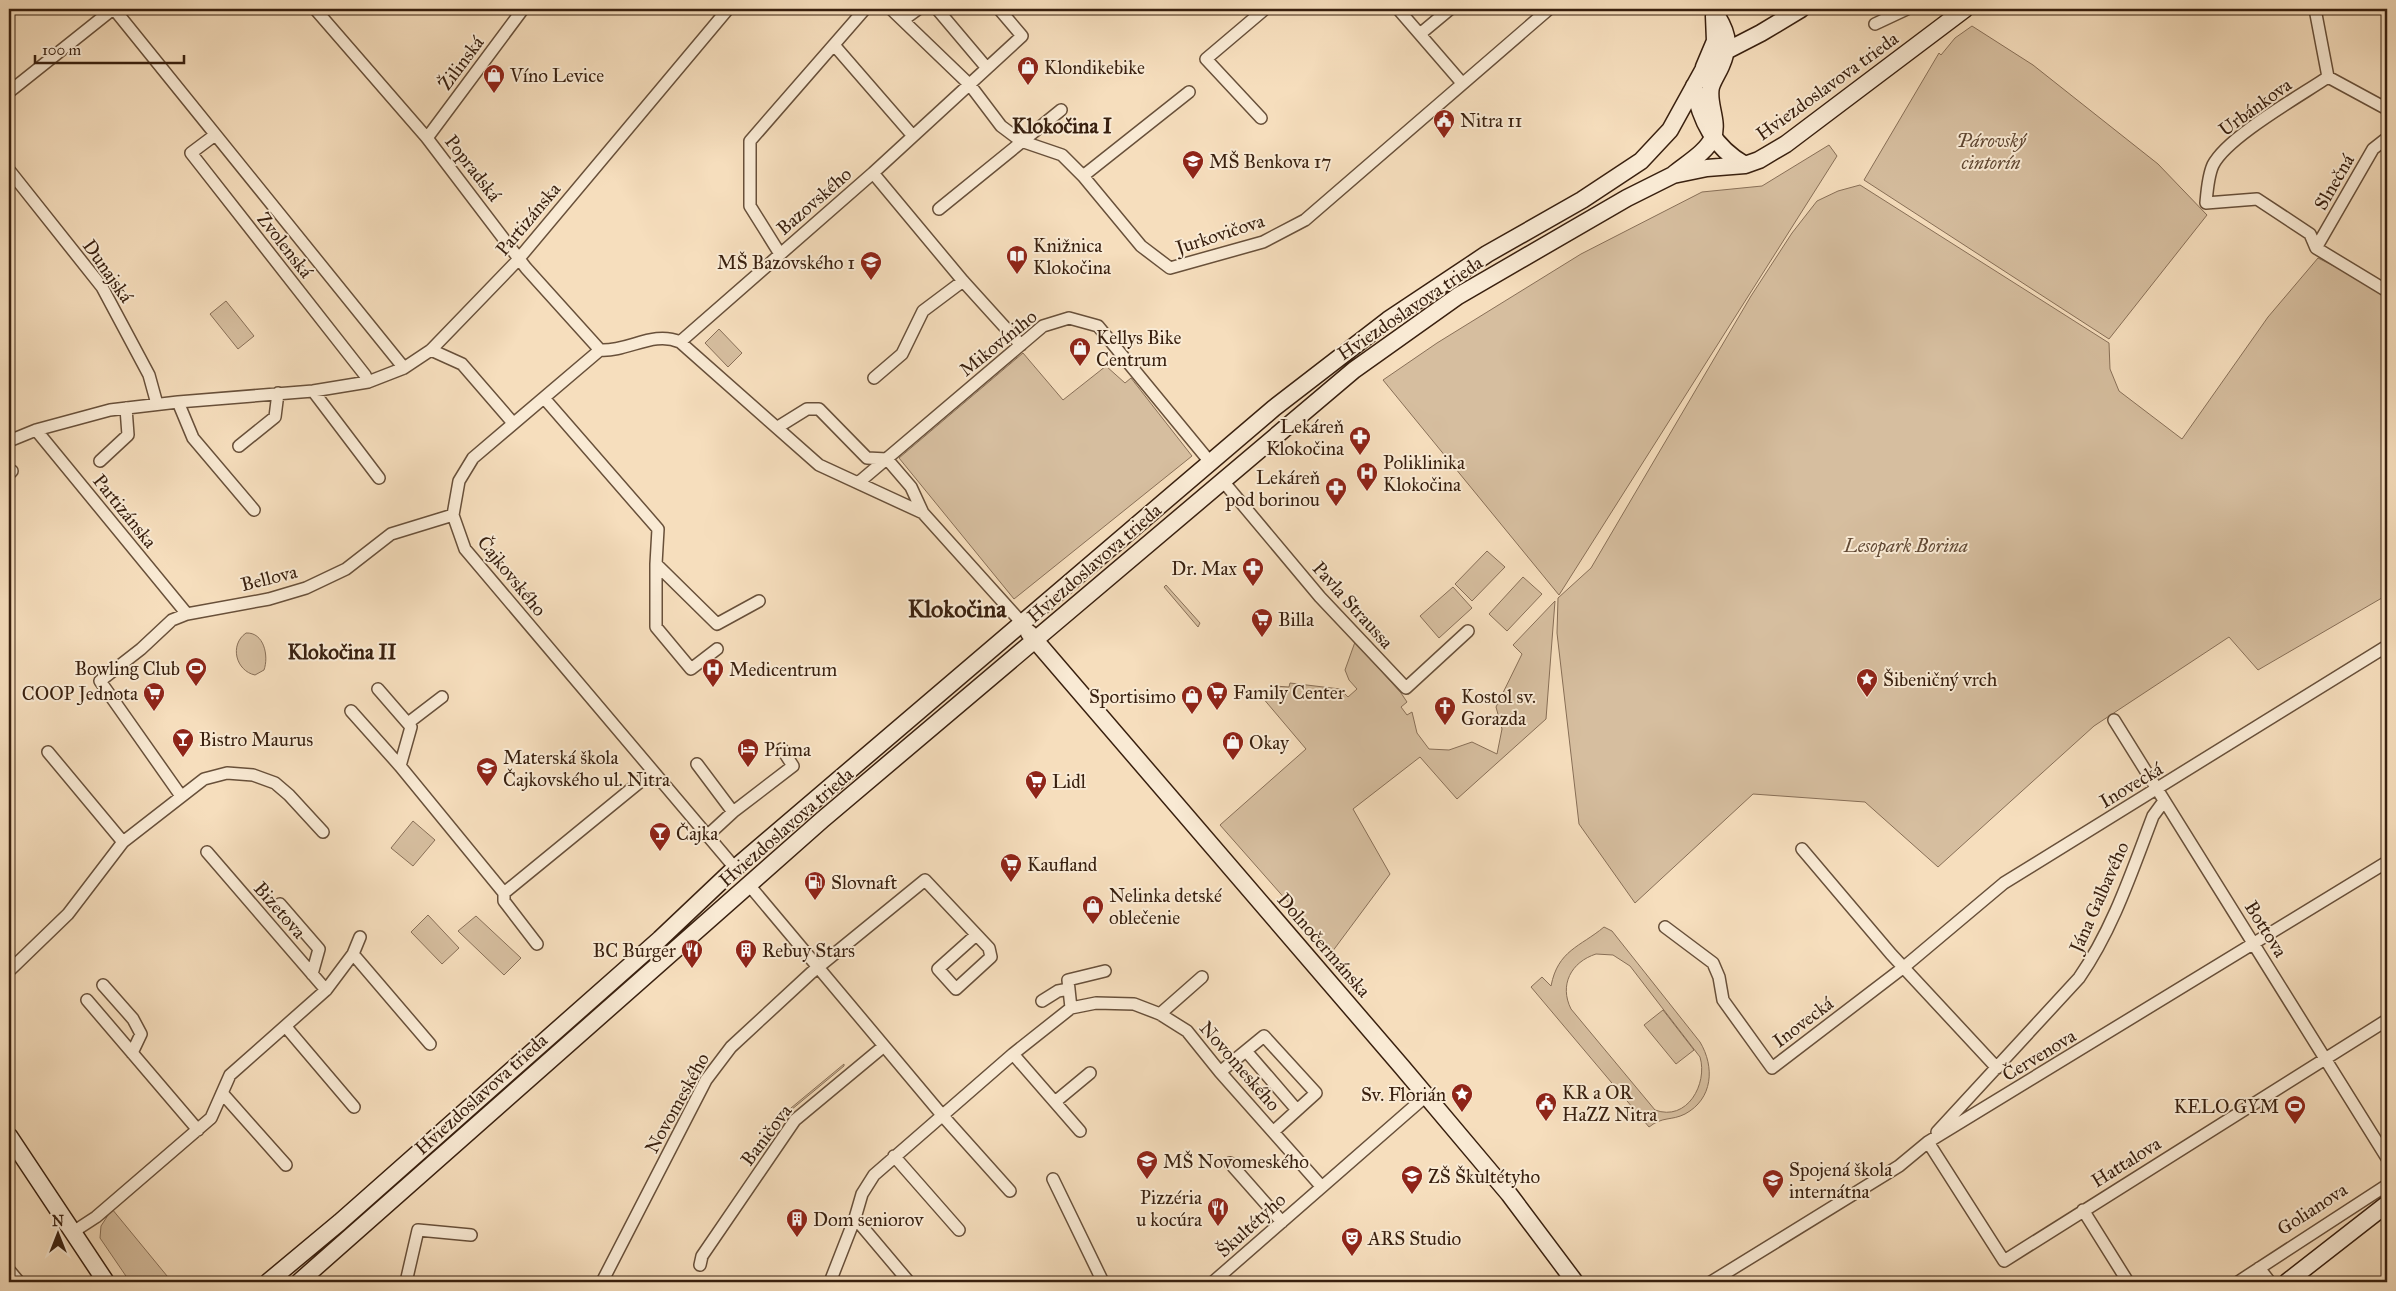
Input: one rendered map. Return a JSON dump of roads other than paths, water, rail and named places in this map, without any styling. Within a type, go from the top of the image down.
[{"type":"street","points":[[9,92],[113,9]]},
{"type":"street","name":"Zvolenská","points":[[113,9],[404,368]]},
{"type":"street","name":"Popradská","points":[[315,9],[428,138],[544,289],[600,350]]},
{"type":"street","name":"Žilinská","points":[[428,138],[523,9]]},
{"type":"street","name":"Partizánska","points":[[9,441],[36,430],[126,408],[313,391],[368,382],[404,368],[431,350],[520,257],[728,9]]},
{"type":"street","points":[[780,254],[750,206],[750,141],[865,9]]},
{"type":"street","name":"Jurkovičova","points":[[892,9],[970,85],[1001,126],[1021,141],[1062,155],[1083,176],[1141,246],[1170,268],[1263,242],[1305,220],[1549,9]]},
{"type":"street","points":[[903,20],[918,9]]},
{"type":"street","points":[[937,9],[986,67]]},
{"type":"street","name":"Bazovského","points":[[680,342],[873,173],[970,85],[986,67],[1022,36],[999,9]]},
{"type":"street","points":[[1261,118],[1206,59],[1265,9]]},
{"type":"street","points":[[1398,9],[1462,84]]},
{"type":"street","points":[[1420,34],[1450,9]]},
{"type":"street","points":[[1714,9],[1735,30],[1761,33]]},
{"type":"street","points":[[1673,175],[1705,148],[1713,137],[1715,126],[1711,105],[1711,87],[1728,50],[1726,31],[1714,9]]},
{"type":"street","points":[[1714,9],[1715,40],[1698,79],[1697,104],[1713,137],[1729,155],[1745,165]]},
{"type":"street","name":"Hviezdoslavova trieda","points":[[268,1282],[347,1216],[660,939],[735,868],[1274,408],[1388,320],[1486,254],[1582,200],[1641,161],[1670,130],[1698,79],[1728,50],[1801,9]]},
{"type":"street","points":[[1875,24],[1907,9]]},
{"type":"street","name":"Hviezdoslavova trieda","points":[[299,1282],[879,771],[1354,370],[1458,296],[1627,198],[1673,175],[1707,168],[1745,165],[1759,160],[1786,144],[1965,9]]},
{"type":"street","points":[[2315,9],[2328,77],[2387,109]]},
{"type":"street","points":[[834,45],[913,136]]},
{"type":"street","name":"Urbánkova","points":[[2316,248],[2310,234],[2257,199],[2206,203],[2208,182],[2213,165],[2231,142],[2328,77]]},
{"type":"street","points":[[1083,176],[1189,92]]},
{"type":"street","points":[[939,210],[1061,110]]},
{"type":"street","name":"Zvolenská","points":[[214,135],[192,153],[366,375],[368,382]]},
{"type":"street","name":"Slnečná","points":[[2316,248],[2373,149],[2387,138]]},
{"type":"street","name":"Dunajská","points":[[9,170],[102,287],[149,375],[157,404]]},
{"type":"street","points":[[873,173],[963,281],[1021,345]]},
{"type":"street","points":[[2316,248],[2387,291]]},
{"type":"street","points":[[874,378],[902,354],[923,311],[963,281]]},
{"type":"street","name":"Mikovíniho","points":[[858,483],[1043,326],[1069,318],[1098,326],[1210,462]]},
{"type":"street","points":[[600,350],[620,350],[658,338],[680,342],[819,465],[923,513]]},
{"type":"street","points":[[431,350],[462,364],[513,423]]},
{"type":"street","name":"Čajkovského","points":[[600,350],[474,458],[459,481],[453,515],[465,549],[735,868]]},
{"type":"street","points":[[313,391],[379,478]]},
{"type":"street","points":[[239,446],[275,417],[278,393]]},
{"type":"street","points":[[544,398],[658,529],[656,627],[691,669],[717,649]]},
{"type":"street","points":[[178,402],[193,438],[254,510]]},
{"type":"street","name":"Partizánska","points":[[100,461],[128,435],[126,408]]},
{"type":"street","points":[[778,427],[807,409],[819,409],[867,458],[887,459],[911,487],[923,513],[1022,624]]},
{"type":"street","name":"Partizánska","points":[[36,430],[186,614]]},
{"type":"street","points":[[1210,462],[1222,480]]},
{"type":"street","name":"Pavla Straussa","points":[[1222,480],[1320,597],[1406,688],[1468,631]]},
{"type":"street","name":"Bellova","points":[[181,796],[100,681],[141,649],[172,620],[186,614],[269,599],[306,588],[346,569],[391,534],[453,515]]},
{"type":"street","points":[[656,564],[717,624],[758,601]]},
{"type":"street","name":"Dolnočermánska","points":[[1022,624],[1509,1194],[1576,1282]]},
{"type":"street","name":"Inovecká","points":[[1665,927],[1713,964],[1719,976],[1723,1000],[1772,1068],[1904,967],[2004,883],[2387,646]]},
{"type":"street","points":[[378,689],[412,727],[400,766]]},
{"type":"street","points":[[408,723],[442,697]]},
{"type":"street","points":[[351,711],[400,766],[504,893],[504,901],[537,944]]},
{"type":"street","name":"Bottova","points":[[2114,720],[2387,1158]]},
{"type":"street","points":[[707,836],[734,812],[793,766],[782,749]]},
{"type":"street","points":[[48,752],[124,842]]},
{"type":"street","points":[[866,755],[879,771]]},
{"type":"street","points":[[697,764],[734,812]]},
{"type":"street","points":[[504,893],[652,772]]},
{"type":"street","points":[[9,971],[68,914],[124,842],[204,779],[227,773],[253,775],[274,783],[289,795],[323,832]]},
{"type":"street","name":"Jána Galbavého","points":[[1928,1142],[2080,978],[2090,963],[2107,929],[2153,816],[2164,801]]},
{"type":"street","points":[[1802,849],[1904,967],[1996,1068]]},
{"type":"street","name":"Bizetova","points":[[207,852],[326,990]]},
{"type":"street","name":"Červenova","points":[[1711,1282],[1899,1166],[1928,1142],[2387,862]]},
{"type":"street","points":[[735,868],[942,1115],[1010,1190]]},
{"type":"street","name":"Novomeského","points":[[602,1282],[706,1080],[731,1047],[817,968],[925,880],[976,935]]},
{"type":"street","points":[[280,904],[319,949],[312,974]]},
{"type":"street","points":[[976,935],[988,948],[991,957],[956,989],[938,969],[976,935]]},
{"type":"street","points":[[73,1232],[96,1217],[211,1118],[230,1075],[326,990],[353,954],[360,937]]},
{"type":"street","points":[[353,954],[430,1044]]},
{"type":"street","points":[[1071,1008],[1068,980],[1105,971]]},
{"type":"street","points":[[1160,1014],[1202,977]]},
{"type":"street","points":[[103,985],[133,1020],[141,1034],[132,1053]]},
{"type":"street","points":[[1042,1002],[1058,991],[1069,989]]},
{"type":"street","points":[[87,1000],[198,1130]]},
{"type":"street","name":"Novomeského","points":[[830,1282],[855,1218],[862,1194],[874,1175],[1013,1054],[1071,1008],[1096,1003],[1134,1004],[1160,1014],[1187,1031],[1220,1072],[1321,1186]]},
{"type":"street","name":"Hattalova","points":[[1928,1142],[2004,1261],[2387,1020]]},
{"type":"street","points":[[286,1027],[354,1107]]},
{"type":"street","points":[[1220,1072],[1264,1036],[1316,1093],[1274,1131]]},
{"type":"street","name":"Baničova","points":[[700,1265],[702,1256],[795,1120],[884,1046]]},
{"type":"street","points":[[1246,1051],[1297,1110]]},
{"type":"street","points":[[1013,1054],[1080,1131]]},
{"type":"street","points":[[1055,1102],[1090,1073]]},
{"type":"street","points":[[222,1092],[286,1165]]},
{"type":"street","name":"Škultétyho","points":[[1212,1282],[1426,1096]]},
{"type":"street","points":[[9,1136],[106,1282]]},
{"type":"street","points":[[894,1156],[959,1230]]},
{"type":"street","points":[[1230,1163],[1282,1222]]},
{"type":"street","points":[[1054,1180],[1103,1282]]},
{"type":"street","name":"Golianova","points":[[2238,1282],[2387,1184]]},
{"type":"street","points":[[2287,1282],[2387,1204]]},
{"type":"street","points":[[2083,1210],[2128,1282]]},
{"type":"street","points":[[855,1218],[909,1282]]},
{"type":"street","points":[[406,1282],[418,1230],[471,1234]]},
{"type":"street","points":[[2259,1268],[2270,1282]]},
{"type":"street","points":[[9,1270],[19,1282]]},
{"type":"place","name":"Klondikebike","points":[[1028,86]]},
{"type":"place","name":"Víno Levice","points":[[494,94]]},
{"type":"place","name":"Nitra 11","points":[[1444,139]]},
{"type":"place","name":"MŠ Benkova 17","points":[[1193,180]]},
{"type":"place","name":"Knižnica Klokočina","points":[[1017,275]]},
{"type":"place","name":"MŠ Bazovského 1","points":[[871,281]]},
{"type":"place","name":"Kellys Bike Centrum","points":[[1080,367]]},
{"type":"place","name":"Lekáreň Klokočina","points":[[1360,456]]},
{"type":"place","name":"Poliklinika Klokočina","points":[[1367,492]]},
{"type":"place","name":"Lekáreň pod borinou","points":[[1336,507]]},
{"type":"place","name":"Dr. Max","points":[[1253,587]]},
{"type":"place","name":"Billa","points":[[1262,638]]},
{"type":"place","name":"Bowling Club","points":[[196,687]]},
{"type":"place","name":"Medicentrum","points":[[713,688]]},
{"type":"place","name":"Šibeničný vrch","points":[[1867,698]]},
{"type":"place","name":"Family Center","points":[[1217,711]]},
{"type":"place","name":"COOP Jednota","points":[[154,712]]},
{"type":"place","name":"Sportisimo","points":[[1192,715]]},
{"type":"place","name":"Kostol sv. Gorazda","points":[[1445,726]]},
{"type":"place","name":"Bistro Maurus","points":[[183,758]]},
{"type":"place","name":"Okay","points":[[1233,761]]},
{"type":"place","name":"Prima","points":[[748,768]]},
{"type":"place","name":"Materská škola Čajkovského ul. Nitra","points":[[487,787]]},
{"type":"place","name":"Lidl","points":[[1036,800]]},
{"type":"place","name":"Čajka","points":[[660,852]]},
{"type":"place","name":"Kaufland","points":[[1011,883]]},
{"type":"place","name":"Slovnaft","points":[[815,901]]},
{"type":"place","name":"Nelinka detské oblečenie","points":[[1093,925]]},
{"type":"place","name":"BC Burger","points":[[692,969]]},
{"type":"place","name":"Rebuy Stars","points":[[746,969]]},
{"type":"place","name":"Sv. Florián","points":[[1462,1113]]},
{"type":"place","name":"KR a OR HaZZ Nitra","points":[[1546,1122]]},
{"type":"place","name":"KELO GYM","points":[[2295,1125]]},
{"type":"place","name":"MŠ Novomeského","points":[[1147,1180]]},
{"type":"place","name":"ZŠ Škultétyho","points":[[1412,1195]]},
{"type":"place","name":"Spojená škola internátna","points":[[1773,1199]]},
{"type":"place","name":"Pizzéria u kocúra","points":[[1218,1227]]},
{"type":"place","name":"Dom seniorov","points":[[797,1238]]},
{"type":"place","name":"ARS Studio","points":[[1352,1257]]},
{"type":"district","name":"Klokočina I","points":[[1062,126]]},
{"type":"district","name":"Klokočina","points":[[957,609]]},
{"type":"district","name":"Klokočina II","points":[[342,652]]},
{"type":"park label","name":"Párovský cintorín","points":[[1991,151]]},
{"type":"park label","name":"Lesopark Borina","points":[[1906,545]]}]
